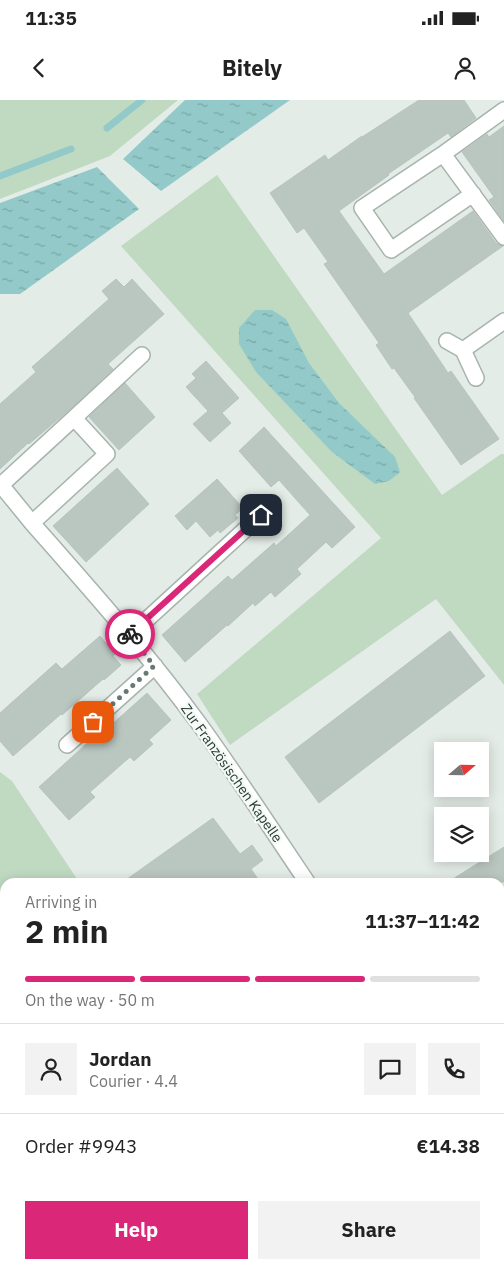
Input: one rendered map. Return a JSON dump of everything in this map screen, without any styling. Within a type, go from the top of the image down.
[{"type":"street","points":[[473,194],[391,250],[362,208],[443,154],[504,110]]},
{"type":"street","points":[[443,154],[504,237]]},
{"type":"street","points":[[463,350],[504,321]]},
{"type":"street","points":[[447,341],[463,350],[476,378]]},
{"type":"street","name":"Zur Französischen Kapelle","points":[[142,355],[1,485],[130,635],[199,724],[304,878]]},
{"type":"street","points":[[32,523],[107,454],[74,418]]},
{"type":"street","points":[[130,635],[261,515]]},
{"type":"street","points":[[67,745],[154,666]]},
{"type":"green space","points":[[0,100],[178,100],[110,156],[0,199]]},
{"type":"green space","points":[[217,175],[442,495],[501,454],[504,454],[504,685],[436,599],[230,745],[197,694],[381,538],[121,246]]},
{"type":"green space","points":[[0,772],[12,781],[76,878],[0,878]]},
{"type":"water","points":[[185,100],[290,100],[161,191],[123,159]]},
{"type":"water","points":[[97,167],[139,209],[20,294],[0,294],[0,203]]},
{"type":"water","points":[[255,310],[272,310],[286,319],[309,363],[339,403],[395,457],[400,472],[389,481],[375,484],[332,452],[256,372],[239,344],[239,328]]},
{"type":"building","points":[[419,100],[464,100],[476,118],[451,137],[448,133],[388,174],[339,211],[384,274],[473,211],[496,243],[503,246],[408,313],[448,373],[451,371],[499,439],[461,465],[415,397],[394,368],[392,369],[376,345],[379,343],[324,264],[328,262],[304,228],[297,233],[270,193],[325,155],[328,160]]},
{"type":"building","points":[[504,126],[504,221],[489,200],[494,197],[462,152],[487,134],[489,137]]},
{"type":"building","points":[[116,279],[124,287],[132,279],[164,314],[108,364],[113,369],[77,403],[28,443],[0,469],[0,404],[36,372],[32,367],[109,299],[102,291]]},
{"type":"building","points":[[206,361],[239,398],[222,413],[231,423],[210,442],[193,424],[208,411],[186,387],[196,378],[192,374]]},
{"type":"building","points":[[125,383],[155,417],[119,450],[89,417]]},
{"type":"building","points":[[264,427],[355,527],[332,548],[326,542],[297,569],[301,574],[275,597],[271,592],[255,606],[253,603],[185,662],[162,635],[228,576],[232,580],[274,543],[276,546],[310,515],[279,480],[271,487],[239,451]]},
{"type":"building","points":[[117,468],[149,504],[86,562],[53,526]]},
{"type":"building","points":[[217,479],[243,508],[235,515],[238,518],[220,533],[218,530],[210,537],[196,521],[187,530],[175,516]]},
{"type":"building","points":[[450,631],[485,676],[319,803],[285,757]]},
{"type":"building","points":[[100,636],[115,654],[113,656],[121,665],[13,756],[0,741],[0,713],[56,663],[62,669]]},
{"type":"building","points":[[147,693],[171,720],[149,740],[153,744],[134,761],[130,757],[90,792],[95,797],[69,820],[39,787],[106,726],[108,728]]},
{"type":"building","points":[[213,818],[240,854],[252,845],[263,860],[251,869],[257,878],[129,878]]},
{"type":"building","points":[[504,847],[504,878],[454,878],[480,862],[489,862],[489,856]]},
{"type":"waterway","points":[[107,128],[142,100]]},
{"type":"waterway","points":[[0,176],[71,149]]},
{"type":"way so far","points":[[93,722],[154,666],[130,634]]},
{"type":"route","points":[[130,634],[261,515]]}]
